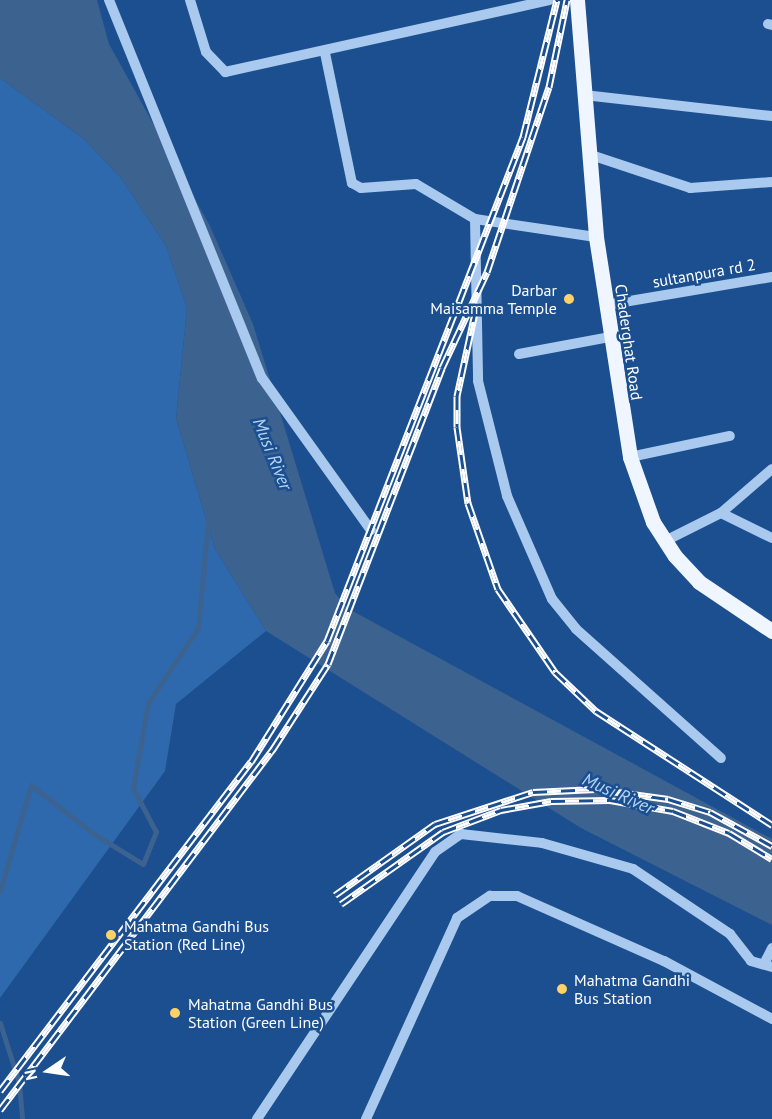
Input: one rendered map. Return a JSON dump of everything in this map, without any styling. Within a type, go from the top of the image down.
[{"type":"main road","name":"Chaderghat Road","points":[[577,0],[596,237],[630,458],[665,541],[699,582],[772,631]]},
{"type":"street","points":[[109,0],[262,378],[371,530]]},
{"type":"street","points":[[190,0],[206,52],[225,72],[325,53],[549,0]]},
{"type":"street","points":[[325,53],[352,183],[425,187],[475,219],[596,237]]},
{"type":"street","points":[[584,95],[772,117]]},
{"type":"street","points":[[588,154],[690,188],[772,182]]},
{"type":"street","points":[[475,219],[478,381],[507,496],[552,599],[576,629],[721,758]]},
{"type":"street","name":"sultanpura rd 2","points":[[606,305],[772,276]]},
{"type":"street","points":[[519,354],[610,338]]},
{"type":"street","points":[[630,458],[730,436]]},
{"type":"street","points":[[665,541],[721,513],[772,469]]},
{"type":"street","points":[[721,513],[772,538]]},
{"type":"street","points":[[257,1119],[435,852],[461,834],[542,843],[633,869],[730,934],[751,960],[768,965],[772,949]]},
{"type":"street","points":[[366,1119],[458,918],[490,896],[517,896],[538,905],[664,961],[772,1019]]},
{"type":"shaded area","points":[[0,78],[84,139],[121,178],[166,246],[187,308],[176,418],[215,549],[266,631],[176,704],[165,771],[0,998]]},
{"type":"water","name":"Musi River","points":[[0,0],[97,0],[109,44],[210,226],[253,324],[335,593],[347,608],[772,839],[772,925],[581,828],[266,631],[215,549],[176,418],[187,308],[166,246],[121,178],[84,139],[0,78]]},
{"type":"waterway","points":[[0,891],[31,785],[94,834],[143,864],[156,832],[133,788],[148,703],[198,628],[208,522]]},
{"type":"waterway","points":[[0,1023],[19,1083],[22,1119]]},
{"type":"railway","points":[[0,1091],[251,762],[327,641],[523,137],[557,0]]},
{"type":"railway","points":[[0,1110],[273,749],[328,664],[442,368],[487,272],[549,87],[567,0]]},
{"type":"railway","points":[[476,308],[457,396],[457,427],[468,503],[498,589],[555,672],[596,711],[772,825]]},
{"type":"railway","points":[[335,895],[435,824],[533,792],[596,789],[668,799],[710,812],[772,846]]},
{"type":"railway","points":[[341,904],[443,832],[501,810],[551,801],[610,800],[673,811],[729,833],[772,859]]},
{"type":"place","name":"Darbar Maisamma Temple","points":[[569,299]]},
{"type":"place","name":"Mahatma Gandhi Bus Station (Red Line)","points":[[111,935]]},
{"type":"place","name":"Mahatma Gandhi Bus Station","points":[[562,989]]},
{"type":"place","name":"Mahatma Gandhi Bus Station (Green Line)","points":[[175,1013]]}]
